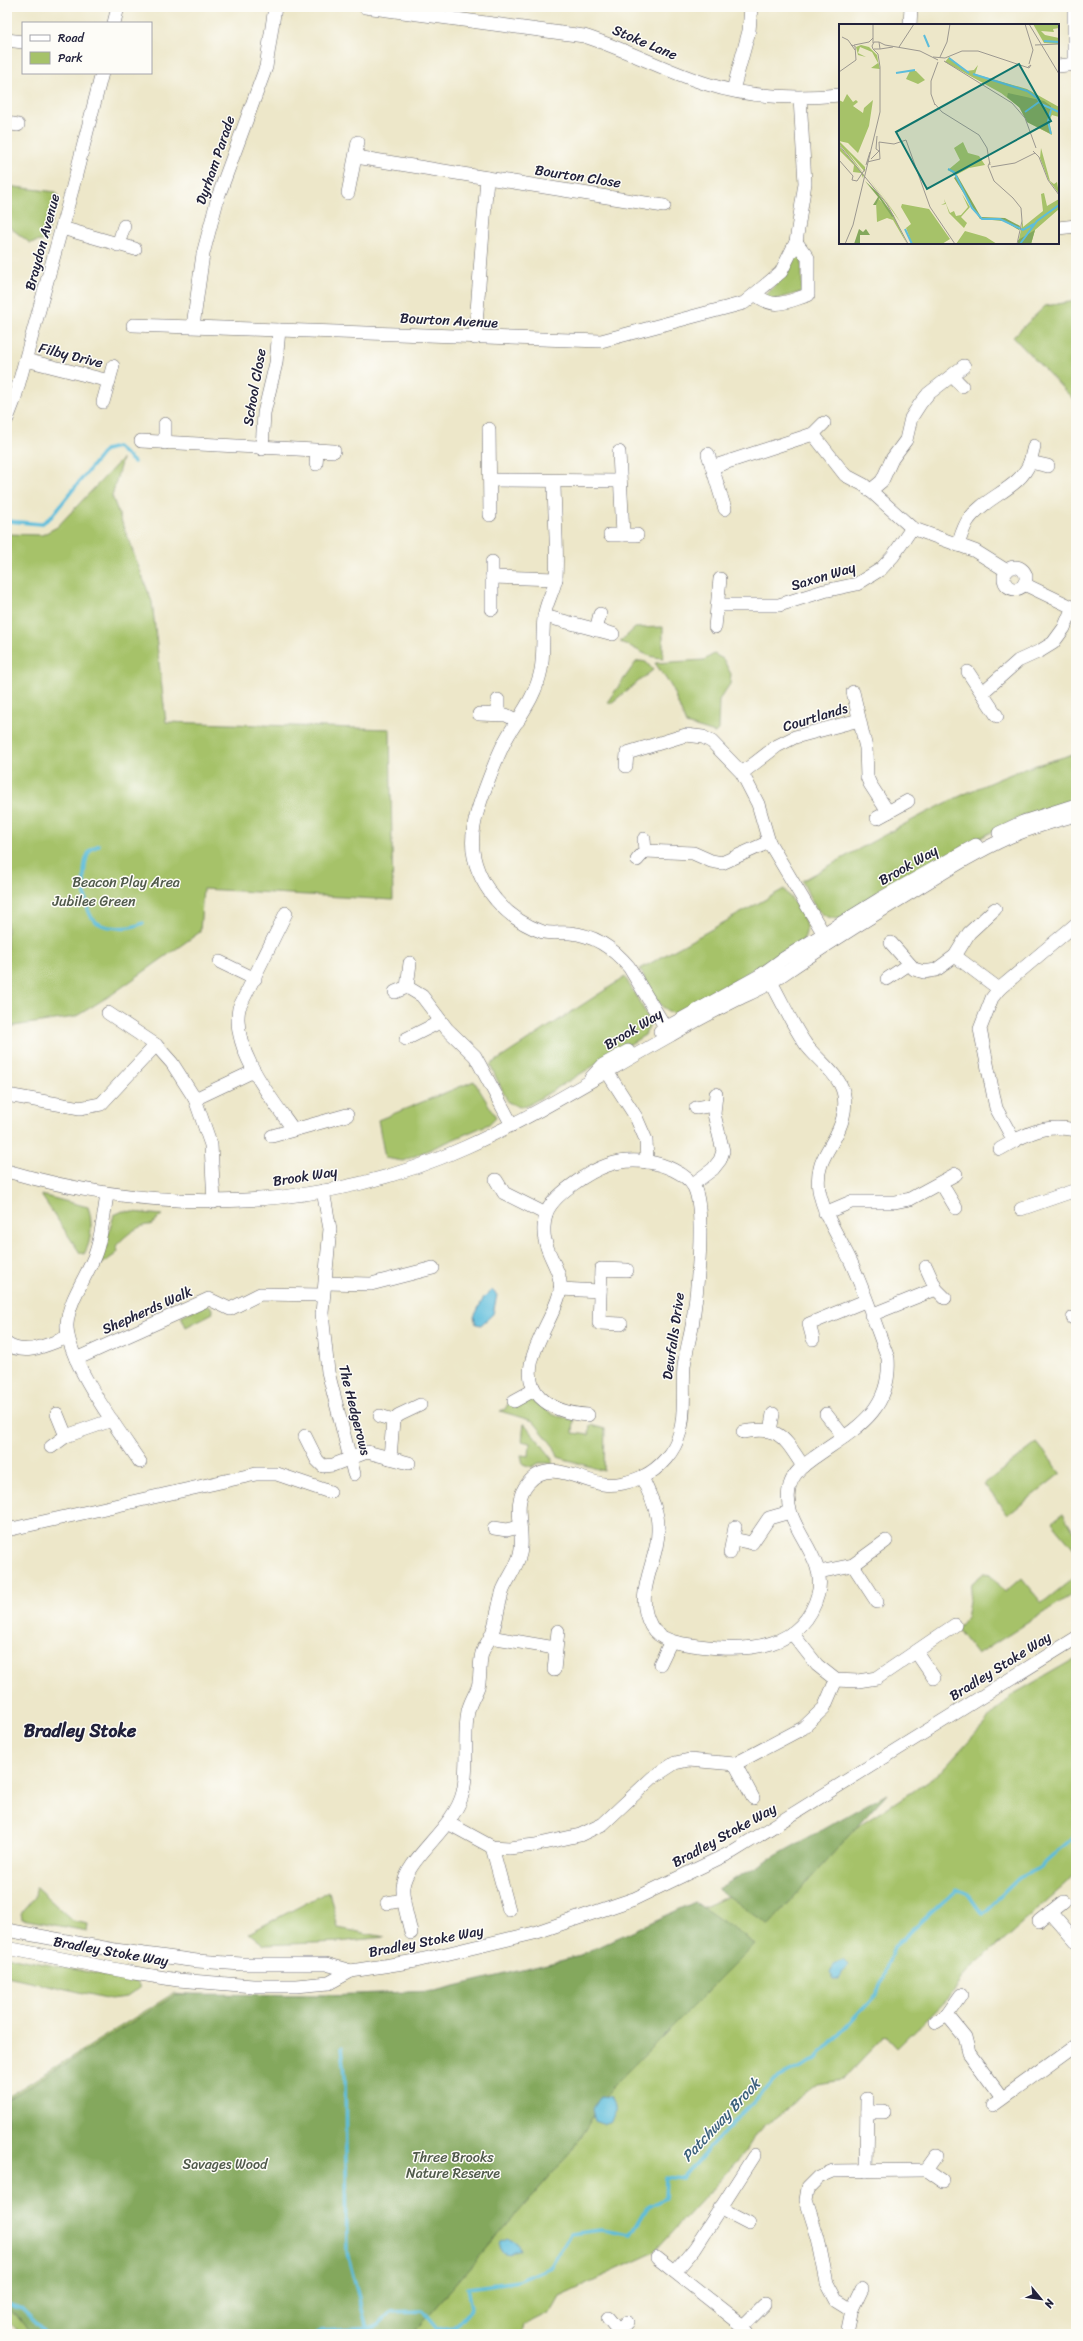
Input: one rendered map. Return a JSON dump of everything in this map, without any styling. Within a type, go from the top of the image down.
[{"type":"street","points":[[114,22],[118,7]]},
{"type":"street","name":"Dyrham Parade","points":[[192,326],[203,254],[218,197],[266,67],[275,7]]},
{"type":"street","name":"Stoke Lane","points":[[365,7],[443,12],[584,36],[616,46],[687,77],[733,90],[769,97],[800,98],[839,95]]},
{"type":"street","points":[[733,90],[749,31],[751,7]]},
{"type":"street","points":[[910,24],[911,7]]},
{"type":"street","points":[[1059,66],[1075,64],[1074,7]]},
{"type":"street","points":[[7,40],[22,42]]},
{"type":"street","name":"Braydon Avenue","points":[[7,418],[26,360],[51,270],[102,74]]},
{"type":"street","name":"Bourton Avenue","points":[[133,325],[368,332],[475,338],[601,341],[744,303],[756,295],[781,272],[796,242],[804,183],[800,98]]},
{"type":"street","points":[[348,193],[358,142]]},
{"type":"street","name":"Bourton Close","points":[[356,157],[664,206]]},
{"type":"street","points":[[475,338],[487,178]]},
{"type":"street","points":[[118,245],[124,226]]},
{"type":"street","points":[[1059,228],[1076,226]]},
{"type":"street","points":[[62,228],[135,249]]},
{"type":"street","points":[[756,295],[766,303],[774,305],[808,295],[808,258],[796,242]]},
{"type":"street","name":"School Close","points":[[262,449],[264,408],[276,363],[279,330]]},
{"type":"street","name":"Filby Drive","points":[[26,360],[109,381]]},
{"type":"street","name":"Filby Drive","points":[[103,402],[113,366]]},
{"type":"street","points":[[870,491],[882,481],[892,459],[906,440],[912,418],[920,404],[928,394],[964,366]]},
{"type":"street","points":[[952,376],[962,386]]},
{"type":"street","points":[[165,424],[165,443]]},
{"type":"street","points":[[712,467],[812,434],[824,424]]},
{"type":"street","points":[[489,429],[490,515]]},
{"type":"street","points":[[812,434],[845,474],[870,491],[912,528],[984,555],[1007,571],[1004,579],[1009,586],[1017,588],[1024,584],[1074,608],[1064,628],[1053,643],[1018,661],[982,693]]},
{"type":"street","points":[[141,441],[262,449],[334,451]]},
{"type":"street","points":[[958,545],[968,520],[976,511],[1022,477],[1030,462],[1034,446]]},
{"type":"street","points":[[316,464],[317,451]]},
{"type":"street","points":[[619,452],[620,481],[616,535],[637,535]]},
{"type":"street","points":[[708,454],[725,509]]},
{"type":"street","points":[[1030,462],[1048,466]]},
{"type":"street","points":[[490,480],[620,481]]},
{"type":"street","points":[[554,481],[556,579],[544,616],[541,669],[538,682],[527,708],[499,755],[475,822],[472,838],[474,860],[480,878],[498,902],[524,923],[544,932],[570,933],[589,937],[621,957],[629,967],[668,1031]]},
{"type":"street","name":"Saxon Way","points":[[718,605],[779,605],[824,591],[857,584],[881,569],[893,556],[912,528]]},
{"type":"street","points":[[492,562],[492,609]]},
{"type":"street","points":[[492,577],[556,579]]},
{"type":"street","points":[[715,627],[720,579]]},
{"type":"street","points":[[596,630],[600,614]]},
{"type":"street","points":[[544,616],[613,634]]},
{"type":"street","points":[[968,672],[997,716]]},
{"type":"street","name":"Courtlands","points":[[853,692],[866,748],[867,777],[883,815],[908,801]]},
{"type":"street","points":[[498,700],[498,714]]},
{"type":"street","points":[[479,714],[506,715],[518,721]]},
{"type":"street","name":"Courtlands","points":[[742,773],[777,746],[795,737],[859,720]]},
{"type":"street","points":[[624,755],[692,734],[712,742],[742,773],[758,804],[769,842],[827,939]]},
{"type":"street","name":"Brook Way","points":[[7,1171],[108,1195],[162,1201],[214,1202],[266,1198],[323,1191],[395,1173],[463,1148],[512,1125],[588,1081],[668,1031],[768,978],[933,868],[1023,822],[1076,805]]},
{"type":"street","name":"Brook Way","points":[[827,939],[1008,838],[1076,814]]},
{"type":"street","points":[[642,850],[693,853],[711,861],[722,862],[769,842]]},
{"type":"street","points":[[891,943],[914,969],[924,972],[936,970],[955,956],[969,933],[995,909]]},
{"type":"street","points":[[286,913],[240,1008],[237,1019],[238,1029],[254,1071],[293,1129]]},
{"type":"street","points":[[1014,1141],[996,1108],[980,1029],[992,998],[999,989],[1076,924]]},
{"type":"street","points":[[955,956],[999,989]]},
{"type":"street","points":[[220,962],[255,979]]},
{"type":"street","points":[[407,988],[410,963]]},
{"type":"street","points":[[886,979],[909,964]]},
{"type":"street","points":[[642,1477],[656,1514],[658,1526],[645,1589],[646,1614],[651,1627],[671,1641],[724,1649],[755,1648],[792,1633],[805,1621],[814,1608],[819,1592],[819,1572],[790,1512],[788,1498],[790,1486],[794,1475],[803,1466],[862,1424],[876,1408],[884,1395],[887,1383],[888,1358],[850,1261],[825,1213],[819,1190],[818,1175],[824,1155],[839,1129],[845,1104],[834,1073],[807,1046],[768,978]]},
{"type":"street","points":[[394,992],[407,988],[422,996],[440,1022],[475,1056],[512,1125]]},
{"type":"street","points":[[108,1013],[156,1045],[172,1063],[195,1099],[211,1145],[214,1202]]},
{"type":"street","points":[[406,1039],[440,1022]]},
{"type":"street","points":[[7,1095],[80,1108],[101,1104],[156,1045]]},
{"type":"street","points":[[606,1069],[636,1117],[646,1140],[647,1162]]},
{"type":"street","points":[[195,1099],[254,1071]]},
{"type":"street","points":[[588,1415],[560,1410],[547,1404],[534,1390],[531,1372],[535,1350],[560,1290],[556,1267],[544,1238],[546,1214],[557,1197],[580,1180],[608,1165],[628,1161],[647,1162],[676,1171],[693,1184],[713,1169],[720,1160],[723,1151],[715,1099],[696,1108]]},
{"type":"street","points":[[272,1136],[346,1115]]},
{"type":"street","points":[[1000,1149],[1032,1131],[1050,1127],[1076,1130]]},
{"type":"street","points":[[825,1213],[851,1202],[895,1202],[910,1199],[956,1174]]},
{"type":"street","points":[[496,1180],[504,1193],[546,1214]]},
{"type":"street","points":[[941,1183],[956,1208]]},
{"type":"street","name":"Dewfalls Drive","points":[[411,1933],[404,1900],[403,1885],[406,1876],[458,1808],[463,1792],[466,1765],[468,1713],[478,1688],[482,1652],[490,1637],[504,1587],[514,1572],[522,1551],[519,1527],[519,1509],[525,1489],[536,1476],[548,1471],[560,1471],[604,1484],[624,1483],[642,1477],[655,1470],[675,1446],[681,1427],[684,1363],[696,1298],[700,1219],[698,1200],[693,1184]]},
{"type":"street","points":[[1021,1209],[1076,1190]]},
{"type":"street","name":"The Hedgerows","points":[[323,1191],[330,1229],[322,1313],[328,1372],[332,1396],[351,1457],[354,1474]]},
{"type":"street","points":[[108,1195],[97,1251],[71,1308],[67,1324],[68,1337],[76,1359],[112,1420],[140,1462]]},
{"type":"street","points":[[871,1314],[940,1294],[926,1267]]},
{"type":"street","points":[[324,1289],[371,1284],[433,1268]]},
{"type":"street","points":[[621,1324],[599,1323],[601,1268],[627,1270]]},
{"type":"street","name":"Shepherds Walk","points":[[76,1359],[209,1299],[230,1309],[260,1294],[324,1289]]},
{"type":"street","points":[[560,1290],[600,1291]]},
{"type":"street","points":[[813,1339],[806,1319],[865,1301]]},
{"type":"street","points":[[7,1344],[20,1350],[31,1350],[68,1337]]},
{"type":"street","points":[[514,1401],[534,1390]]},
{"type":"street","points":[[390,1458],[394,1420],[399,1415],[420,1405]]},
{"type":"street","points":[[57,1414],[66,1436]]},
{"type":"street","points":[[770,1431],[773,1414]]},
{"type":"street","points":[[826,1414],[844,1437]]},
{"type":"street","points":[[380,1416],[394,1420]]},
{"type":"street","points":[[51,1447],[66,1436],[112,1420]]},
{"type":"street","points":[[743,1432],[754,1430],[770,1431],[782,1437],[803,1466]]},
{"type":"street","points":[[305,1436],[317,1460],[323,1466],[333,1466],[351,1457],[366,1452],[409,1463]]},
{"type":"street","points":[[7,1530],[256,1474],[277,1474],[330,1492]]},
{"type":"street","points":[[730,1554],[734,1533],[752,1543],[769,1518],[790,1512]]},
{"type":"street","points":[[494,1528],[507,1530],[519,1527]]},
{"type":"street","points":[[819,1572],[853,1565],[886,1541]]},
{"type":"street","points":[[853,1565],[877,1602]]},
{"type":"street","points":[[792,1633],[817,1665],[836,1680],[858,1681],[877,1678],[917,1653],[955,1625]]},
{"type":"street","points":[[554,1670],[555,1648],[558,1631]]},
{"type":"street","points":[[490,1637],[555,1648]]},
{"type":"street","name":"Bradley Stoke Way","points":[[7,1948],[134,1973],[253,1986],[329,1983],[351,1972],[432,1958],[534,1934],[608,1909],[684,1876],[775,1826],[1076,1638]]},
{"type":"street","points":[[660,1664],[671,1641]]},
{"type":"street","points":[[917,1653],[934,1678]]},
{"type":"street","points":[[448,1823],[492,1847],[509,1848],[536,1845],[580,1835],[603,1824],[652,1778],[675,1763],[689,1760],[735,1764],[803,1728],[824,1708],[836,1680]]},
{"type":"street","points":[[735,1764],[753,1798]]},
{"type":"street","points":[[492,1847],[509,1910]]},
{"type":"street","points":[[387,1904],[404,1900]]},
{"type":"street","points":[[1039,1921],[1063,1902]]},
{"type":"street","points":[[1050,1912],[1076,1942]]},
{"type":"street","name":"Bradley Stoke Way","points":[[7,1930],[115,1950],[190,1960],[242,1964],[326,1964],[351,1972]]},
{"type":"street","points":[[936,2022],[947,2015],[961,1995]]},
{"type":"street","points":[[947,2015],[965,2037],[969,2054],[997,2102],[1074,2050]]},
{"type":"street","points":[[866,2171],[867,2105],[884,2112]]},
{"type":"street","points":[[676,2271],[695,2248],[754,2156]]},
{"type":"street","points":[[926,2170],[936,2156]]},
{"type":"street","points":[[852,2310],[836,2300],[830,2291],[806,2200],[812,2182],[826,2172],[926,2170],[943,2182]]},
{"type":"street","points":[[720,2208],[749,2223]]},
{"type":"street","points":[[657,2258],[676,2271],[745,2330],[764,2306]]},
{"type":"street","points":[[847,2334],[852,2310],[862,2289]]},
{"type":"street","points":[[608,2318],[622,2329]]},
{"type":"green space","points":[[7,186],[56,192],[58,196],[46,240],[30,243],[7,225]]},
{"type":"green space","points":[[798,253],[802,255],[802,292],[769,301],[764,297],[787,273]]},
{"type":"green space","points":[[1076,301],[1076,402],[1013,337],[1045,306]]},
{"type":"green space","name":"Jubilee Green","points":[[122,459],[112,496],[152,602],[166,722],[390,729],[393,900],[203,889],[200,932],[111,995],[75,1017],[7,1027],[7,534],[42,535],[57,527]]},
{"type":"green space","points":[[663,627],[663,658],[646,655],[620,642],[635,628]]},
{"type":"green space","points":[[714,654],[723,659],[731,674],[730,684],[719,700],[718,730],[715,733],[686,724],[671,686],[655,663],[704,660]]},
{"type":"green space","points":[[636,662],[646,662],[653,670],[610,704],[608,701]]},
{"type":"green space","points":[[1076,753],[1076,801],[1025,815],[945,856],[839,919],[824,915],[815,907],[802,881],[911,821],[967,793],[1024,769]]},
{"type":"green space","points":[[784,889],[801,913],[804,920],[806,933],[803,940],[678,1014],[664,1009],[654,997],[640,969]]},
{"type":"green space","points":[[625,977],[651,1022],[645,1035],[527,1106],[519,1107],[508,1102],[490,1065]]},
{"type":"green space","points":[[474,1081],[496,1117],[489,1124],[403,1161],[385,1158],[378,1120]]},
{"type":"green space","points":[[41,1195],[88,1207],[91,1218],[91,1230],[89,1243],[84,1254],[80,1253]]},
{"type":"green space","points":[[123,1211],[162,1215],[151,1225],[146,1225],[136,1229],[127,1235],[116,1246],[118,1251],[116,1254],[99,1266],[114,1215]]},
{"type":"green space","points":[[207,1304],[211,1307],[213,1313],[186,1327],[181,1316]]},
{"type":"green space","points":[[528,1398],[554,1415],[574,1420],[573,1433],[589,1435],[590,1425],[605,1429],[604,1471],[558,1457],[554,1447],[533,1421],[500,1411],[505,1409],[508,1404]]},
{"type":"green space","points":[[524,1423],[553,1459],[552,1463],[539,1463],[532,1467],[523,1464],[521,1455],[529,1456],[530,1443],[522,1441]]},
{"type":"green space","points":[[1037,1443],[1061,1473],[1008,1515],[984,1484]]},
{"type":"green space","points":[[1063,1514],[1076,1535],[1076,1551],[1052,1522]]},
{"type":"green space","points":[[984,1573],[990,1574],[1005,1592],[1021,1578],[1042,1603],[1076,1576],[1076,1592],[977,1655],[957,1629],[966,1618],[972,1583]]},
{"type":"green space","name":"Three Brooks Nature Reserve","points":[[1076,1658],[1076,1875],[962,1976],[953,1993],[897,2048],[885,2035],[842,2080],[818,2084],[758,2131],[745,2152],[653,2253],[559,2296],[550,2312],[524,2325],[522,2334],[21,2334],[17,2328],[7,2321],[7,2097],[174,1993],[293,2002],[436,1997],[556,1968],[718,1901],[812,1856],[937,1775],[1010,1696]]},
{"type":"green space","points":[[887,1793],[769,1925],[717,1889]]},
{"type":"green space","points":[[36,1887],[73,1921],[88,1924],[87,1931],[22,1919],[21,1913],[35,1897]]},
{"type":"green space","points":[[329,1891],[338,1928],[385,1937],[339,1942],[264,1945],[249,1933]]},
{"type":"green space","name":"Savages Wood","points":[[695,1902],[755,1944],[610,2089],[571,2152],[412,2334],[32,2334],[16,2314],[7,2310],[7,2100],[177,1994],[328,1995],[434,1991],[576,1957]]},
{"type":"green space","points":[[7,1957],[137,1981],[140,1988],[127,1997],[111,1999],[7,1976]]},
{"type":"water","points":[[492,1290],[497,1295],[493,1314],[481,1325],[476,1324],[474,1317],[484,1297]]},
{"type":"water","points":[[843,1960],[848,1965],[839,1979],[833,1979],[829,1972],[833,1965]]},
{"type":"water","points":[[600,2096],[611,2097],[615,2109],[615,2114],[612,2121],[603,2124],[595,2121],[592,2109]]},
{"type":"water","points":[[509,2239],[517,2243],[520,2249],[509,2254],[503,2252],[500,2247],[501,2242]]},
{"type":"waterway","points":[[7,521],[41,524],[51,517],[105,450],[117,447],[134,462]]},
{"type":"waterway","points":[[99,845],[91,850],[85,864],[84,874],[85,895],[87,905],[93,919],[103,926],[117,928],[132,927],[143,923]]},
{"type":"waterway","name":"Patchway Brook","points":[[316,2334],[322,2330],[376,2327],[391,2312],[422,2311],[437,2329],[455,2327],[472,2308],[468,2288],[518,2281],[551,2267],[570,2234],[601,2230],[630,2235],[646,2208],[665,2198],[666,2177],[683,2179],[710,2147],[776,2079],[816,2059],[877,1994],[894,1947],[957,1889],[968,1894],[982,1914],[1019,1878],[1042,1867],[1045,1862],[1076,1834]]},
{"type":"waterway","points":[[342,2047],[345,2074],[347,2253],[367,2328]]},
{"type":"waterway","points":[[7,2304],[22,2309],[47,2334]]},
{"type":"district","name":"Bradley Stoke","points":[[80,1731]]},
{"type":"park label","name":"Beacon Play Area","points":[[126,882]]}]
